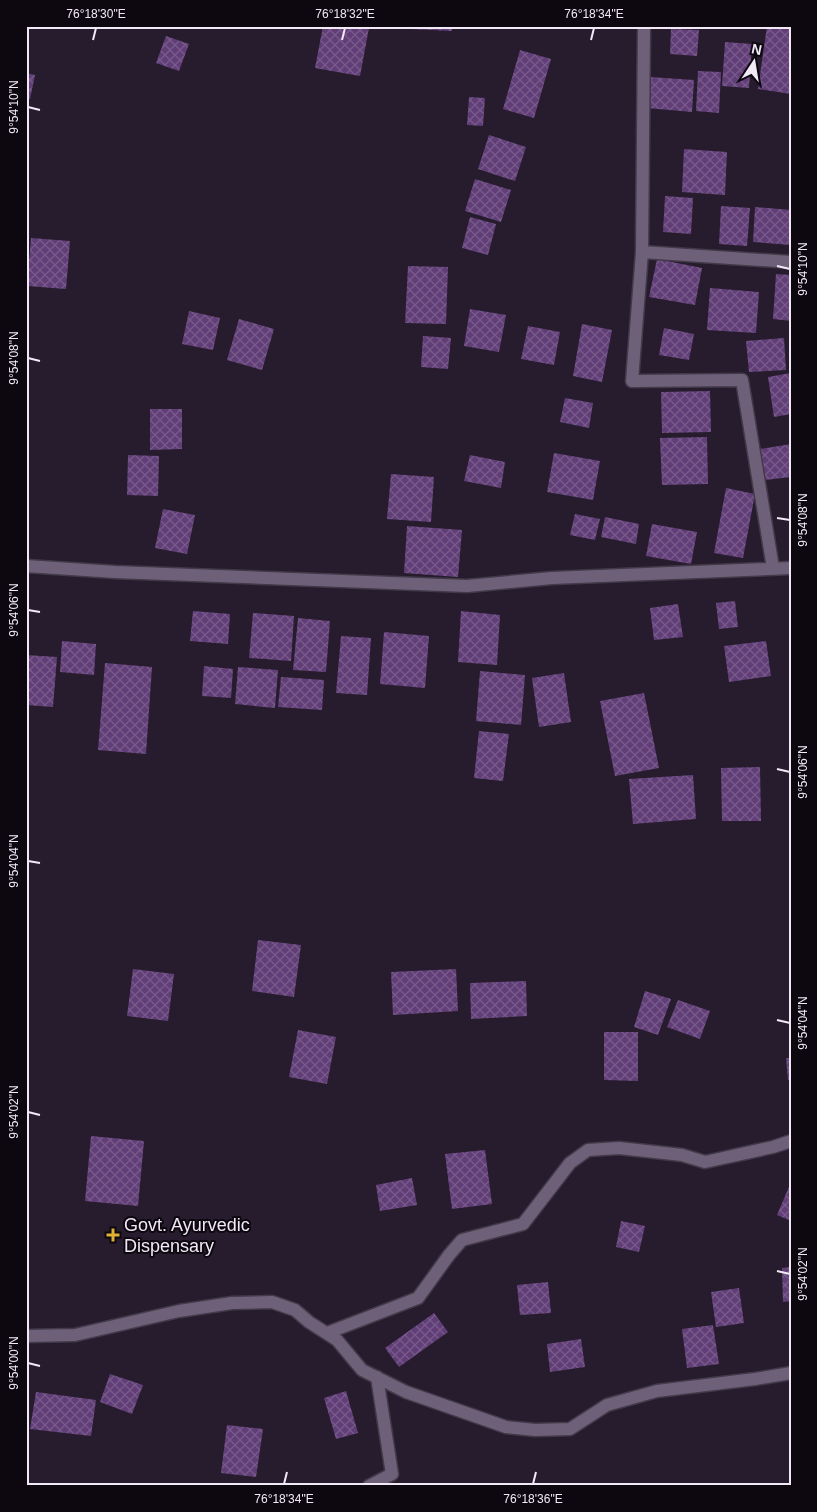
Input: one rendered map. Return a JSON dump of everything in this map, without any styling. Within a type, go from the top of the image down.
[{"type":"street","points":[[644,26],[642,252],[632,381],[742,380],[773,568]]},
{"type":"street","points":[[642,252],[791,262]]},
{"type":"street","points":[[26,566],[115,572],[467,586],[552,578],[791,568]]},
{"type":"street","points":[[327,1333],[418,1298],[462,1240],[523,1224],[570,1163],[588,1150],[619,1148],[682,1155],[705,1162],[773,1147],[791,1141]]},
{"type":"street","points":[[26,1336],[75,1335],[179,1311],[232,1303],[272,1302],[295,1310],[309,1322],[337,1340],[362,1370],[406,1392],[470,1416],[506,1427],[535,1430],[570,1429],[607,1405],[657,1391],[755,1379],[791,1372]]},
{"type":"street","points":[[368,1486],[392,1474],[377,1377]]},
{"type":"building","points":[[323,26],[359,26],[369,28],[360,76],[315,68]]},
{"type":"building","points":[[410,26],[452,26],[452,31],[410,29]]},
{"type":"building","points":[[767,26],[791,26],[791,94],[758,89]]},
{"type":"building","points":[[671,29],[699,30],[697,56],[670,54]]},
{"type":"building","points":[[166,36],[189,44],[179,71],[156,63]]},
{"type":"building","points":[[725,42],[752,44],[749,88],[722,86]]},
{"type":"building","points":[[520,50],[551,59],[534,118],[503,109]]},
{"type":"building","points":[[698,71],[721,72],[719,113],[696,111]]},
{"type":"building","points":[[26,73],[35,75],[30,99],[26,98]]},
{"type":"building","points":[[650,77],[694,80],[692,112],[647,108]]},
{"type":"building","points":[[469,97],[485,98],[483,126],[467,125]]},
{"type":"building","points":[[489,135],[526,147],[515,181],[478,169]]},
{"type":"building","points":[[684,149],[727,152],[725,195],[682,192]]},
{"type":"building","points":[[475,179],[511,190],[501,222],[465,211]]},
{"type":"building","points":[[665,196],[693,198],[691,234],[663,232]]},
{"type":"building","points":[[721,206],[750,208],[747,246],[719,244]]},
{"type":"building","points":[[755,207],[791,210],[791,245],[753,242]]},
{"type":"building","points":[[470,217],[496,224],[488,255],[462,248]]},
{"type":"building","points":[[31,238],[70,241],[66,289],[27,286]]},
{"type":"building","points":[[657,259],[702,268],[695,305],[649,297]]},
{"type":"building","points":[[408,266],[448,267],[446,324],[405,323]]},
{"type":"building","points":[[776,274],[791,275],[791,321],[773,319]]},
{"type":"building","points":[[710,288],[759,292],[756,333],[707,330]]},
{"type":"building","points":[[470,309],[506,315],[499,352],[464,346]]},
{"type":"building","points":[[189,311],[220,318],[213,350],[182,344]]},
{"type":"building","points":[[239,319],[274,329],[262,370],[227,360]]},
{"type":"building","points":[[582,324],[612,330],[602,382],[573,376]]},
{"type":"building","points":[[528,326],[560,332],[554,365],[521,359]]},
{"type":"building","points":[[664,328],[694,334],[689,360],[659,355]]},
{"type":"building","points":[[423,336],[451,338],[448,369],[421,367]]},
{"type":"building","points":[[784,338],[786,370],[749,372],[746,341]]},
{"type":"building","points":[[791,373],[791,414],[774,417],[768,377]]},
{"type":"building","points":[[710,391],[711,432],[662,433],[661,392]]},
{"type":"building","points":[[565,398],[593,403],[589,428],[560,422]]},
{"type":"building","points":[[150,409],[182,409],[182,449],[150,450]]},
{"type":"building","points":[[707,437],[708,484],[662,485],[660,438]]},
{"type":"building","points":[[791,444],[791,477],[765,480],[760,449]]},
{"type":"building","points":[[554,453],[600,461],[593,500],[547,492]]},
{"type":"building","points":[[128,455],[159,456],[158,496],[127,495]]},
{"type":"building","points":[[470,455],[505,462],[501,488],[464,481]]},
{"type":"building","points":[[391,474],[434,477],[431,522],[387,519]]},
{"type":"building","points":[[726,488],[755,494],[743,558],[714,553]]},
{"type":"building","points":[[163,509],[195,515],[187,554],[155,548]]},
{"type":"building","points":[[575,514],[600,519],[595,540],[570,535]]},
{"type":"building","points":[[605,517],[639,524],[636,544],[601,537]]},
{"type":"building","points":[[652,524],[697,532],[691,564],[646,556]]},
{"type":"building","points":[[407,526],[462,530],[458,577],[404,573]]},
{"type":"building","points":[[735,601],[738,627],[719,629],[716,603]]},
{"type":"building","points":[[678,604],[683,637],[654,640],[650,608]]},
{"type":"building","points":[[193,611],[230,614],[228,644],[190,641]]},
{"type":"building","points":[[461,611],[500,615],[497,665],[458,662]]},
{"type":"building","points":[[253,613],[294,616],[291,661],[249,658]]},
{"type":"building","points":[[298,618],[330,621],[326,672],[293,670]]},
{"type":"building","points":[[384,632],[429,636],[425,688],[380,684]]},
{"type":"building","points":[[341,636],[371,638],[367,695],[336,693]]},
{"type":"building","points":[[62,641],[96,644],[94,675],[60,672]]},
{"type":"building","points":[[766,641],[771,676],[729,682],[724,646]]},
{"type":"building","points":[[26,655],[57,657],[53,707],[26,705]]},
{"type":"building","points":[[105,663],[152,667],[146,754],[98,750]]},
{"type":"building","points":[[204,666],[233,669],[231,698],[202,696]]},
{"type":"building","points":[[238,667],[278,670],[275,708],[235,704]]},
{"type":"building","points":[[480,671],[525,675],[521,725],[476,721]]},
{"type":"building","points":[[564,673],[571,722],[539,727],[532,678]]},
{"type":"building","points":[[281,677],[324,680],[322,710],[278,707]]},
{"type":"building","points":[[644,693],[659,768],[615,776],[600,701]]},
{"type":"building","points":[[479,731],[509,734],[503,781],[474,778]]},
{"type":"building","points":[[760,767],[761,821],[722,821],[721,768]]},
{"type":"building","points":[[693,775],[696,819],[633,824],[629,779]]},
{"type":"building","points":[[258,940],[301,945],[294,997],[252,991]]},
{"type":"building","points":[[133,969],[174,974],[168,1021],[127,1016]]},
{"type":"building","points":[[456,969],[458,1011],[393,1015],[391,972]]},
{"type":"building","points":[[526,981],[527,1016],[471,1019],[470,983]]},
{"type":"building","points":[[645,991],[671,999],[658,1035],[634,1027]]},
{"type":"building","points":[[678,1000],[710,1011],[700,1039],[667,1027]]},
{"type":"building","points":[[298,1030],[336,1037],[327,1084],[289,1077]]},
{"type":"building","points":[[604,1032],[638,1032],[638,1081],[604,1080]]},
{"type":"building","points":[[786,1058],[791,1058],[791,1080],[788,1080]]},
{"type":"building","points":[[91,1136],[144,1141],[138,1206],[85,1201]]},
{"type":"building","points":[[485,1150],[492,1204],[452,1209],[445,1154]]},
{"type":"building","points":[[412,1178],[417,1205],[380,1211],[376,1185]]},
{"type":"building","points":[[791,1182],[791,1221],[777,1215]]},
{"type":"building","points":[[621,1221],[645,1226],[639,1252],[616,1247]]},
{"type":"building","points":[[791,1267],[791,1301],[783,1302],[782,1268]]},
{"type":"building","points":[[548,1282],[551,1313],[520,1315],[517,1285]]},
{"type":"building","points":[[739,1288],[744,1323],[716,1327],[711,1292]]},
{"type":"building","points":[[434,1313],[448,1332],[399,1367],[385,1348]]},
{"type":"building","points":[[713,1325],[719,1364],[687,1368],[682,1329]]},
{"type":"building","points":[[581,1339],[585,1367],[550,1372],[547,1344]]},
{"type":"building","points":[[110,1374],[143,1385],[132,1414],[100,1402]]},
{"type":"building","points":[[346,1391],[358,1433],[336,1439],[324,1398]]},
{"type":"building","points":[[36,1392],[96,1400],[91,1436],[30,1429]]},
{"type":"building","points":[[227,1425],[263,1429],[256,1477],[221,1473]]},
{"type":"place","name":"Govt. Ayurvedic Dispensary","points":[[113,1235]]}]
